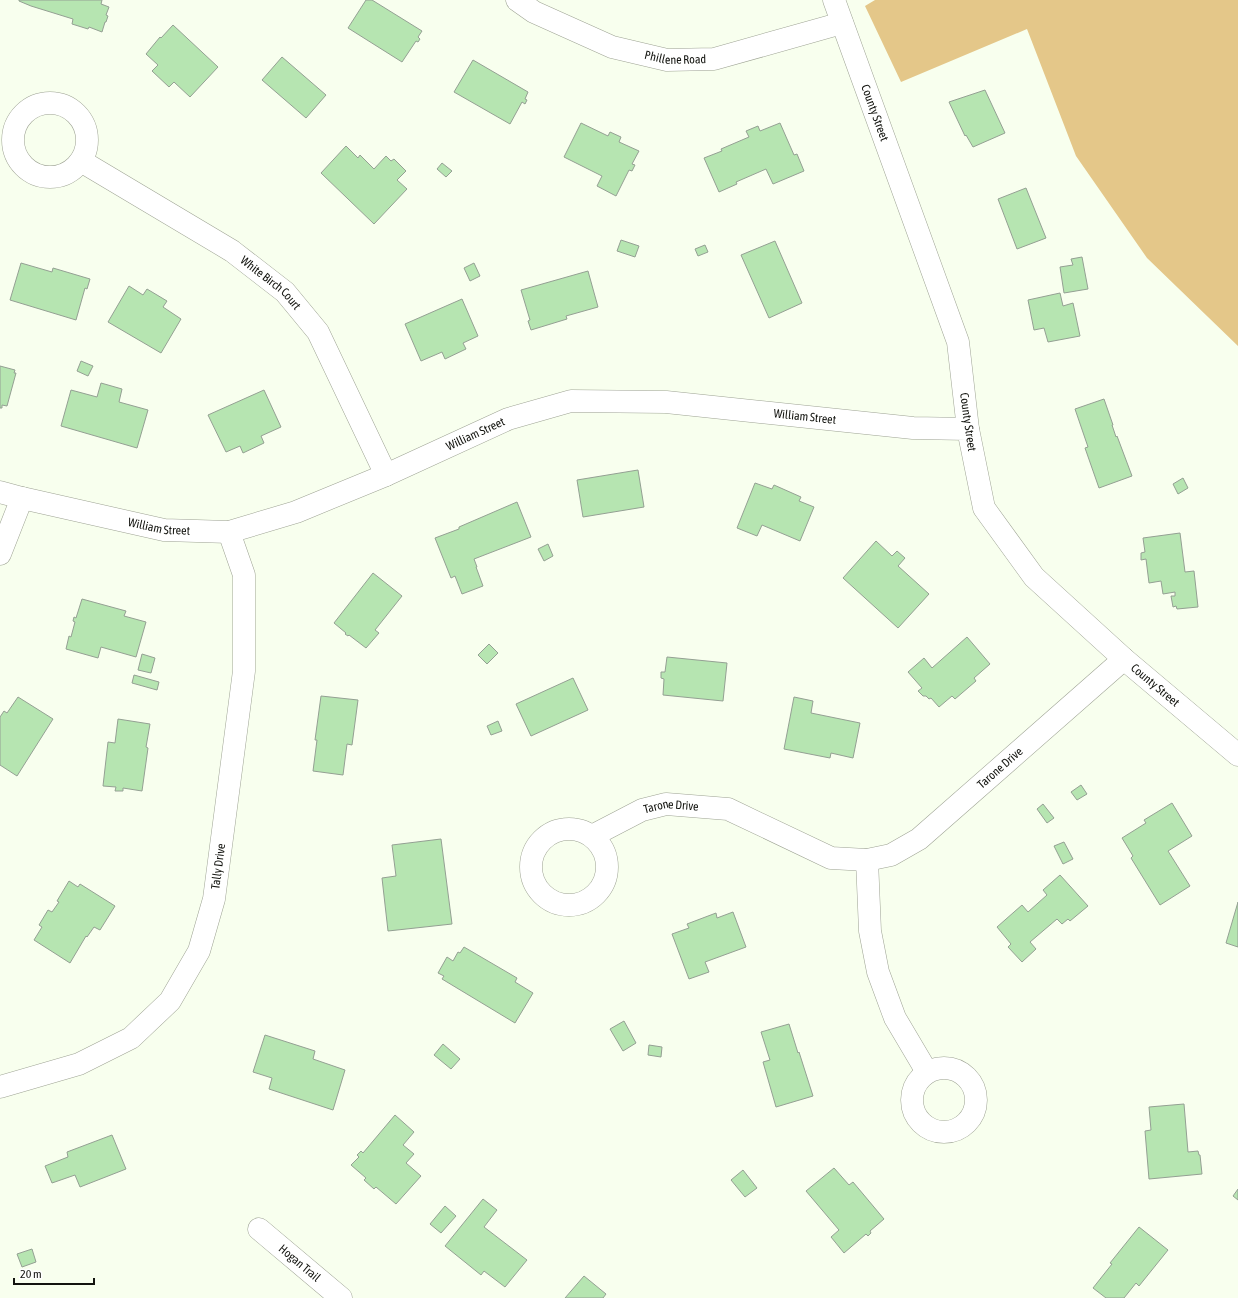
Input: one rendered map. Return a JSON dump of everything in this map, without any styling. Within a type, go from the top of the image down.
[{"type":"street","name":"Phillene Road","points":[[517,0],[534,12],[612,47],[667,60],[714,59],[842,23]]},
{"type":"street","name":"County Street","points":[[834,0],[958,342],[968,429],[984,508],[1034,577],[1124,659],[1238,755]]},
{"type":"street","name":"White Birch Court","points":[[81,161],[232,251],[285,292],[318,332],[386,474]]},
{"type":"street","name":"William Street","points":[[0,492],[164,530],[229,532],[296,512],[386,474],[508,419],[571,401],[666,402],[913,428],[968,429]]},
{"type":"street","points":[[0,554],[22,498]]},
{"type":"street","name":"Tally Drive","points":[[0,1087],[79,1064],[131,1038],[170,1001],[199,952],[214,899],[244,671],[244,575],[229,532]]},
{"type":"street","name":"Tarone Drive","points":[[592,836],[642,810],[666,804],[728,810],[831,858],[867,860],[891,855],[919,839],[1124,659]]},
{"type":"street","points":[[867,860],[870,931],[878,972],[894,1018],[927,1072]]},
{"type":"street","name":"Hogan Trail","points":[[259,1229],[341,1298]]},
{"type":"shaded area","points":[[875,0],[1238,0],[1238,346],[1147,258],[1076,156],[1027,29],[901,82],[865,6]]},
{"type":"building","points":[[19,0],[102,0],[101,4],[109,7],[106,15],[108,16],[102,32],[89,27],[88,29],[72,24],[73,19],[31,6]]},
{"type":"building","points":[[366,0],[372,0],[422,31],[418,37],[420,39],[418,42],[416,41],[402,62],[348,28]]},
{"type":"building","points":[[173,25],[218,67],[190,97],[174,82],[169,87],[152,71],[158,65],[146,54],[160,37],[161,38]]},
{"type":"building","points":[[282,57],[326,95],[306,118],[262,80]]},
{"type":"building","points":[[473,60],[528,92],[525,99],[527,100],[525,104],[522,102],[510,124],[454,92]]},
{"type":"building","points":[[985,90],[1005,133],[973,147],[966,135],[965,136],[949,102]]},
{"type":"building","points":[[581,123],[608,136],[610,132],[621,137],[619,142],[639,151],[632,164],[635,165],[632,171],[629,170],[616,196],[597,186],[602,176],[564,157]]},
{"type":"building","points":[[780,123],[794,155],[797,154],[804,171],[773,184],[766,169],[736,182],[737,184],[719,192],[704,158],[722,151],[721,149],[749,137],[746,131],[758,126],[760,131]]},
{"type":"building","points":[[346,146],[358,158],[360,155],[374,169],[386,156],[391,161],[394,159],[406,171],[397,180],[407,189],[374,224],[321,173]]},
{"type":"building","points":[[442,163],[452,171],[446,177],[437,169]]},
{"type":"building","points":[[1026,188],[1046,238],[1017,249],[998,199]]},
{"type":"building","points":[[621,240],[639,246],[635,257],[617,251]]},
{"type":"building","points":[[775,241],[802,303],[769,318],[741,255]]},
{"type":"building","points":[[705,245],[708,252],[698,256],[695,249]]},
{"type":"building","points":[[1082,257],[1088,289],[1064,293],[1060,267],[1073,265],[1071,259]]},
{"type":"building","points":[[21,263],[52,272],[53,268],[90,279],[87,289],[85,288],[76,320],[10,300]]},
{"type":"building","points":[[474,263],[480,276],[470,281],[464,268]]},
{"type":"building","points":[[588,271],[598,307],[566,316],[567,319],[531,330],[528,321],[530,320],[521,290]]},
{"type":"building","points":[[129,286],[143,295],[147,289],[167,301],[163,307],[181,319],[161,353],[108,322]]},
{"type":"building","points":[[1060,293],[1063,306],[1073,303],[1080,336],[1048,342],[1044,328],[1034,330],[1028,300]]},
{"type":"building","points":[[462,299],[478,336],[463,343],[466,349],[445,359],[442,352],[421,361],[405,324]]},
{"type":"building","points":[[81,361],[93,366],[88,376],[77,371]]},
{"type":"building","points":[[0,366],[15,370],[14,373],[16,373],[7,406],[2,405],[2,408],[0,408]]},
{"type":"building","points":[[101,383],[122,389],[119,402],[148,410],[137,448],[61,426],[71,390],[97,397]]},
{"type":"building","points":[[264,390],[281,427],[261,436],[264,443],[243,453],[240,446],[226,452],[208,415]]},
{"type":"building","points":[[1104,399],[1116,437],[1117,436],[1132,476],[1099,488],[1085,448],[1088,447],[1075,409]]},
{"type":"building","points":[[638,470],[644,507],[583,517],[577,480]]},
{"type":"building","points":[[1183,478],[1188,488],[1178,494],[1173,484]]},
{"type":"building","points":[[755,483],[772,489],[774,485],[801,497],[799,501],[814,507],[800,541],[762,525],[757,536],[737,528]]},
{"type":"building","points":[[517,502],[531,537],[474,559],[483,586],[462,594],[455,576],[451,578],[435,538],[459,529],[459,527]]},
{"type":"building","points":[[1180,533],[1185,572],[1194,571],[1198,607],[1177,609],[1176,606],[1173,607],[1171,596],[1175,596],[1175,592],[1163,594],[1161,581],[1149,583],[1146,559],[1141,560],[1141,553],[1145,552],[1143,538]]},
{"type":"building","points":[[876,541],[892,556],[897,551],[905,558],[898,566],[929,594],[898,628],[843,578]]},
{"type":"building","points":[[548,544],[553,556],[544,561],[538,549]]},
{"type":"building","points":[[373,573],[402,596],[375,630],[379,633],[366,648],[349,635],[348,636],[345,634],[346,633],[334,623]]},
{"type":"building","points":[[82,599],[126,611],[124,616],[146,622],[136,657],[101,647],[98,658],[66,649],[69,636],[71,637],[75,622],[73,621],[74,617],[76,618]]},
{"type":"building","points":[[967,637],[990,664],[974,678],[976,681],[955,699],[952,696],[939,707],[931,698],[929,699],[926,696],[923,696],[918,691],[922,688],[908,672],[924,658],[932,668]]},
{"type":"building","points":[[489,644],[498,653],[487,664],[478,655]]},
{"type":"building","points":[[142,654],[155,658],[151,673],[138,670]]},
{"type":"building","points":[[667,657],[727,663],[723,701],[663,695],[664,679],[661,678],[661,672],[665,672]]},
{"type":"building","points":[[134,675],[159,682],[157,690],[132,683]]},
{"type":"building","points":[[573,678],[588,710],[531,736],[516,704]]},
{"type":"building","points":[[321,696],[358,700],[352,745],[347,744],[343,775],[313,771],[317,740],[315,740]]},
{"type":"building","points":[[18,697],[53,719],[17,776],[0,765],[0,717],[4,711],[7,713]]},
{"type":"building","points":[[794,697],[813,701],[811,713],[860,723],[853,758],[831,753],[830,758],[784,749]]},
{"type":"building","points":[[118,719],[150,724],[146,747],[148,748],[142,791],[123,788],[123,791],[115,791],[116,787],[103,786],[108,742],[115,743]]},
{"type":"building","points":[[498,721],[502,731],[491,735],[487,726]]},
{"type":"building","points":[[1081,785],[1087,794],[1077,800],[1071,792]]},
{"type":"building","points":[[1172,803],[1192,836],[1168,851],[1190,886],[1160,905],[1131,858],[1133,856],[1122,838],[1146,823],[1144,820]]},
{"type":"building","points":[[1043,804],[1054,818],[1047,823],[1037,809]]},
{"type":"building","points":[[441,839],[452,924],[388,931],[382,878],[396,876],[392,845]]},
{"type":"building","points":[[1064,842],[1073,859],[1063,864],[1054,846]]},
{"type":"building","points":[[1060,875],[1088,906],[1070,921],[1068,919],[1062,924],[1057,919],[1030,942],[1036,949],[1022,962],[1008,947],[1011,944],[997,927],[1022,905],[1028,912],[1047,895],[1043,890]]},
{"type":"building","points":[[69,881],[78,887],[80,884],[115,906],[100,930],[94,927],[87,937],[86,936],[70,963],[34,940],[42,927],[39,925],[48,910],[52,912],[59,902],[57,901]]},
{"type":"building","points":[[1238,902],[1238,947],[1226,943]]},
{"type":"building","points":[[733,912],[746,947],[705,962],[709,972],[689,979],[672,934],[689,928],[687,924],[716,913],[717,918]]},
{"type":"building","points":[[464,947],[517,978],[515,982],[533,993],[515,1023],[442,979],[444,976],[438,973],[447,957],[453,961],[458,952],[460,953]]},
{"type":"building","points":[[624,1021],[636,1043],[623,1051],[610,1029]]},
{"type":"building","points":[[789,1024],[813,1096],[776,1107],[763,1062],[770,1060],[761,1032]]},
{"type":"building","points":[[265,1035],[315,1051],[313,1059],[345,1070],[333,1110],[269,1089],[272,1078],[253,1072]]},
{"type":"building","points":[[443,1044],[460,1059],[451,1069],[434,1055]]},
{"type":"building","points":[[649,1045],[662,1047],[661,1057],[648,1055]]},
{"type":"building","points":[[1184,1104],[1188,1152],[1198,1151],[1200,1155],[1202,1174],[1149,1179],[1145,1131],[1151,1130],[1149,1107]]},
{"type":"building","points":[[395,1115],[414,1132],[403,1145],[414,1154],[406,1163],[421,1176],[396,1204],[376,1187],[374,1189],[364,1180],[366,1178],[351,1165],[359,1157],[357,1155],[361,1151],[363,1153]]},
{"type":"building","points":[[112,1135],[126,1169],[80,1187],[75,1175],[52,1183],[45,1166],[68,1157],[67,1152]]},
{"type":"building","points":[[834,1168],[849,1185],[853,1182],[884,1219],[870,1231],[871,1233],[868,1236],[866,1234],[844,1253],[831,1237],[839,1230],[806,1191]]},
{"type":"building","points":[[743,1170],[757,1188],[745,1197],[731,1180]]},
{"type":"building","points":[[1238,1189],[1238,1200],[1233,1196]]},
{"type":"building","points":[[483,1199],[497,1210],[484,1227],[527,1260],[505,1287],[484,1271],[481,1275],[445,1246]]},
{"type":"building","points":[[445,1206],[456,1216],[441,1233],[430,1224]]},
{"type":"building","points":[[1139,1227],[1168,1250],[1139,1286],[1136,1283],[1124,1298],[1106,1298],[1093,1288],[1112,1264],[1110,1263]]},
{"type":"building","points":[[32,1249],[36,1262],[22,1267],[17,1254]]},
{"type":"building","points":[[584,1276],[606,1294],[603,1298],[565,1298]]}]
